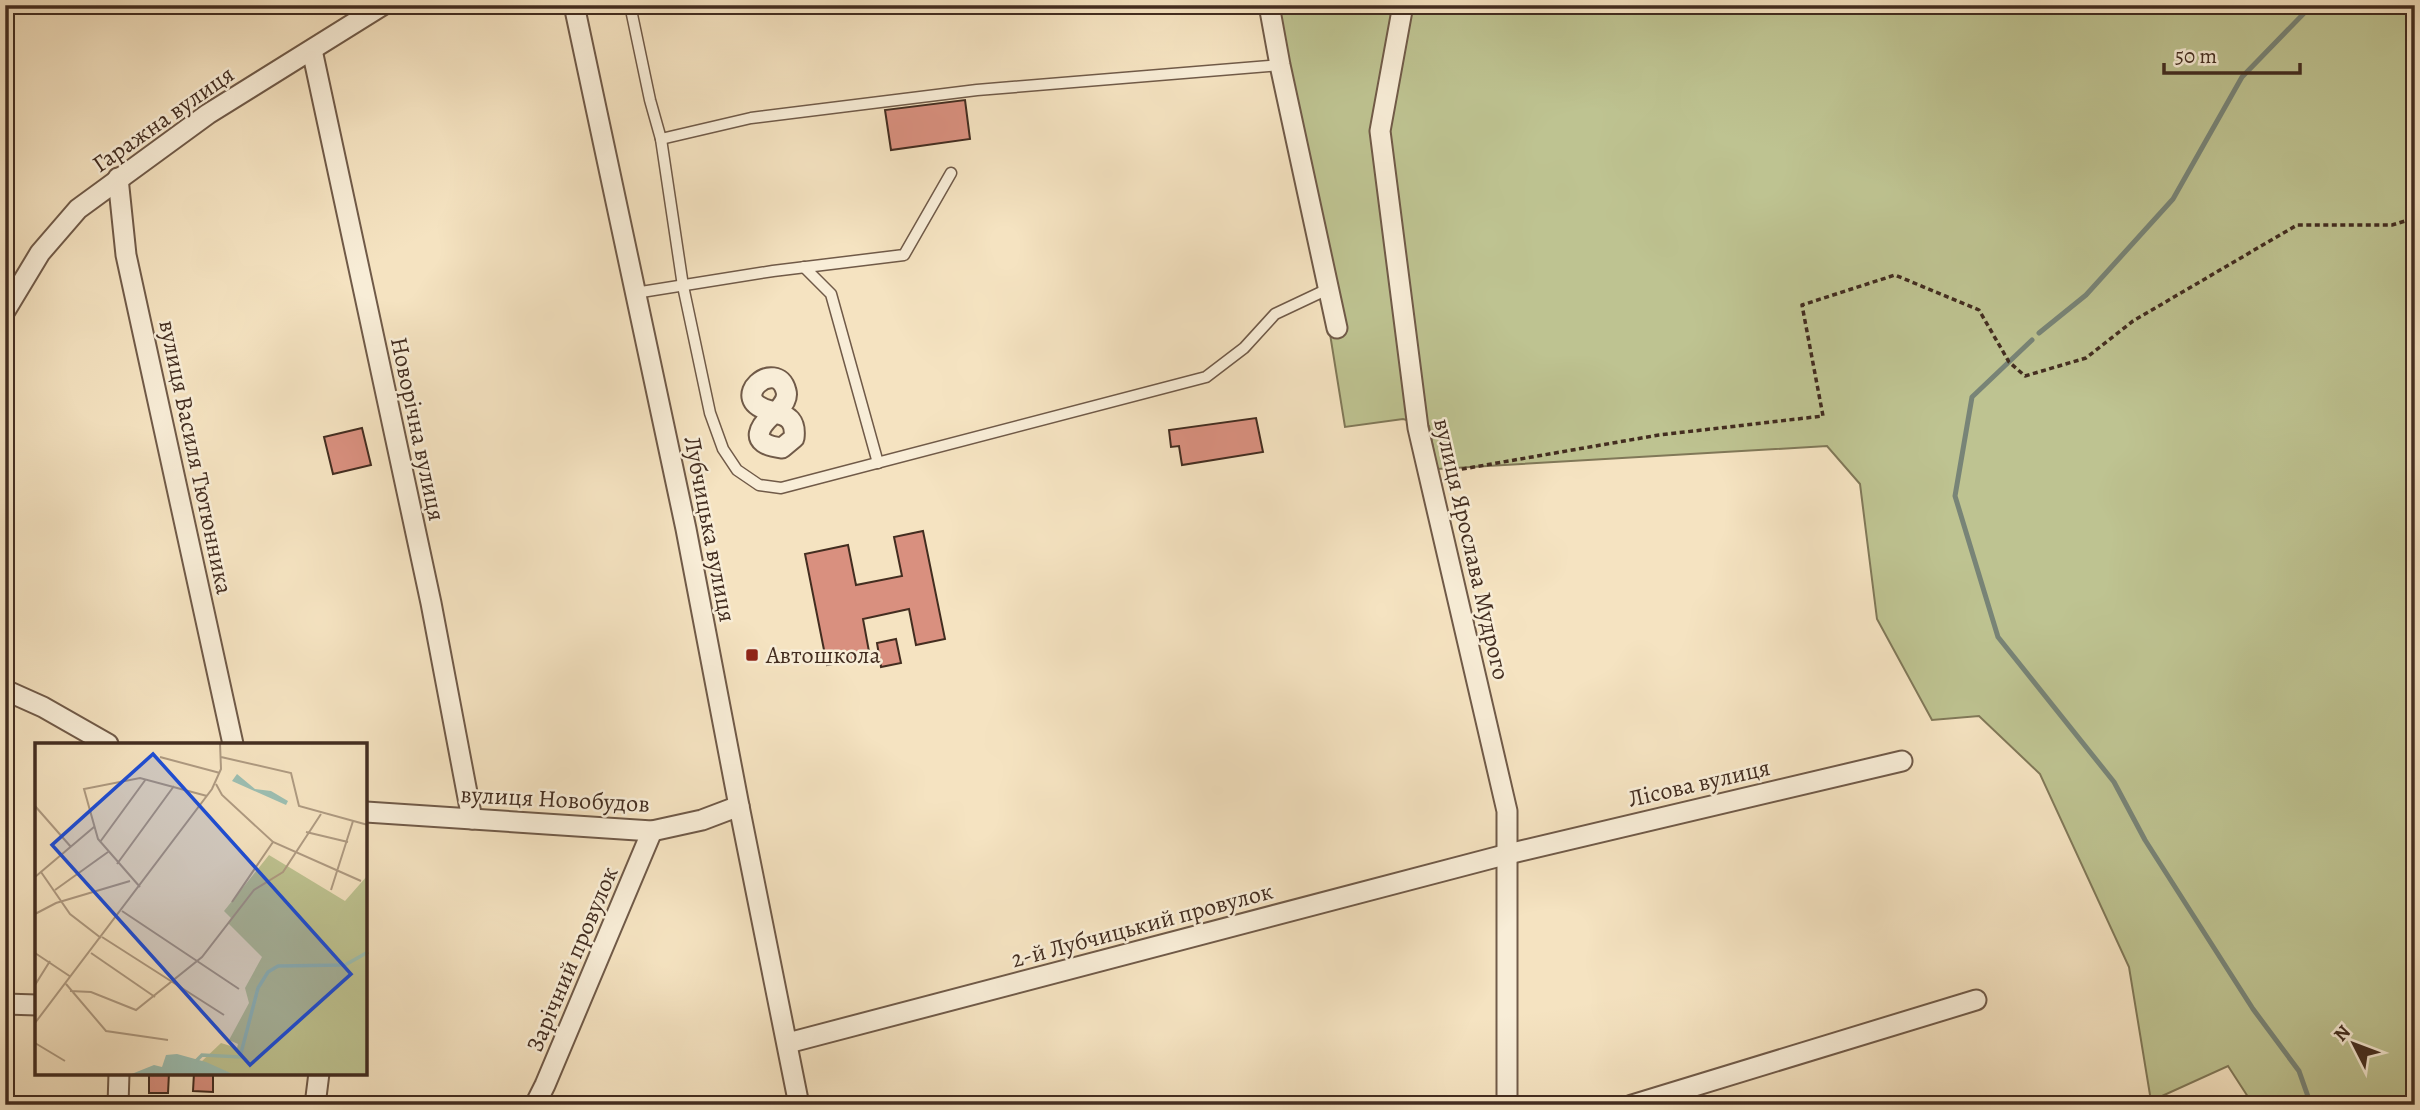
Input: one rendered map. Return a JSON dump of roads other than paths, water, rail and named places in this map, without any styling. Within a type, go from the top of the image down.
[{"type":"street","name":"Гаражна вулиця","points":[[5,311],[40,253],[78,209],[208,114],[383,5]]},
{"type":"street","name":"Лубчицька вулиця","points":[[574,5],[686,528],[800,1105]]},
{"type":"street","points":[[1269,5],[1337,328]]},
{"type":"street","name":"вулиця Ярослава Мудрого","points":[[1403,5],[1380,131],[1418,428],[1507,811],[1507,1105]]},
{"type":"street","name":"Новорічна вулиця","points":[[312,50],[431,603],[472,819]]},
{"type":"street","name":"вулиця Василя Тютюнника","points":[[118,178],[126,255],[233,743]]},
{"type":"street","points":[[5,690],[43,707],[106,743]]},
{"type":"street","name":"Лісова вулиця","points":[[1508,854],[1902,761]]},
{"type":"street","name":"вулиця Новобудов","points":[[368,812],[652,831],[702,820],[739,806]]},
{"type":"street","name":"Зарічний провулок","points":[[535,1105],[652,831]]},
{"type":"street","name":"2-й Лубчицький провулок","points":[[788,1043],[1508,854]]},
{"type":"street","points":[[1632,1105],[1976,1000]]},
{"type":"street","points":[[5,1004],[35,1005]]},
{"type":"street","points":[[118,1105],[119,1075]]},
{"type":"street","points":[[315,1105],[319,1075]]},
{"type":"lane","points":[[630,5],[661,139],[683,286],[710,413],[723,449],[737,470],[759,485],[781,488],[1206,377],[1244,348],[1275,314],[1328,289]]},
{"type":"lane","points":[[661,139],[751,118],[964,92],[1280,65]]},
{"type":"lane","points":[[635,293],[804,267],[904,255],[951,173]]},
{"type":"lane","points":[[804,267],[831,294],[878,463]]},
{"type":"waterway","points":[[2039,333],[2086,295],[2173,199],[2242,77],[2312,5]]},
{"type":"waterway","points":[[2032,340],[1972,397],[1955,496],[1998,637],[2114,782],[2145,840],[2253,1009],[2299,1071],[2311,1105]]},
{"type":"place","name":"Автошкола","points":[[752,655]]}]
